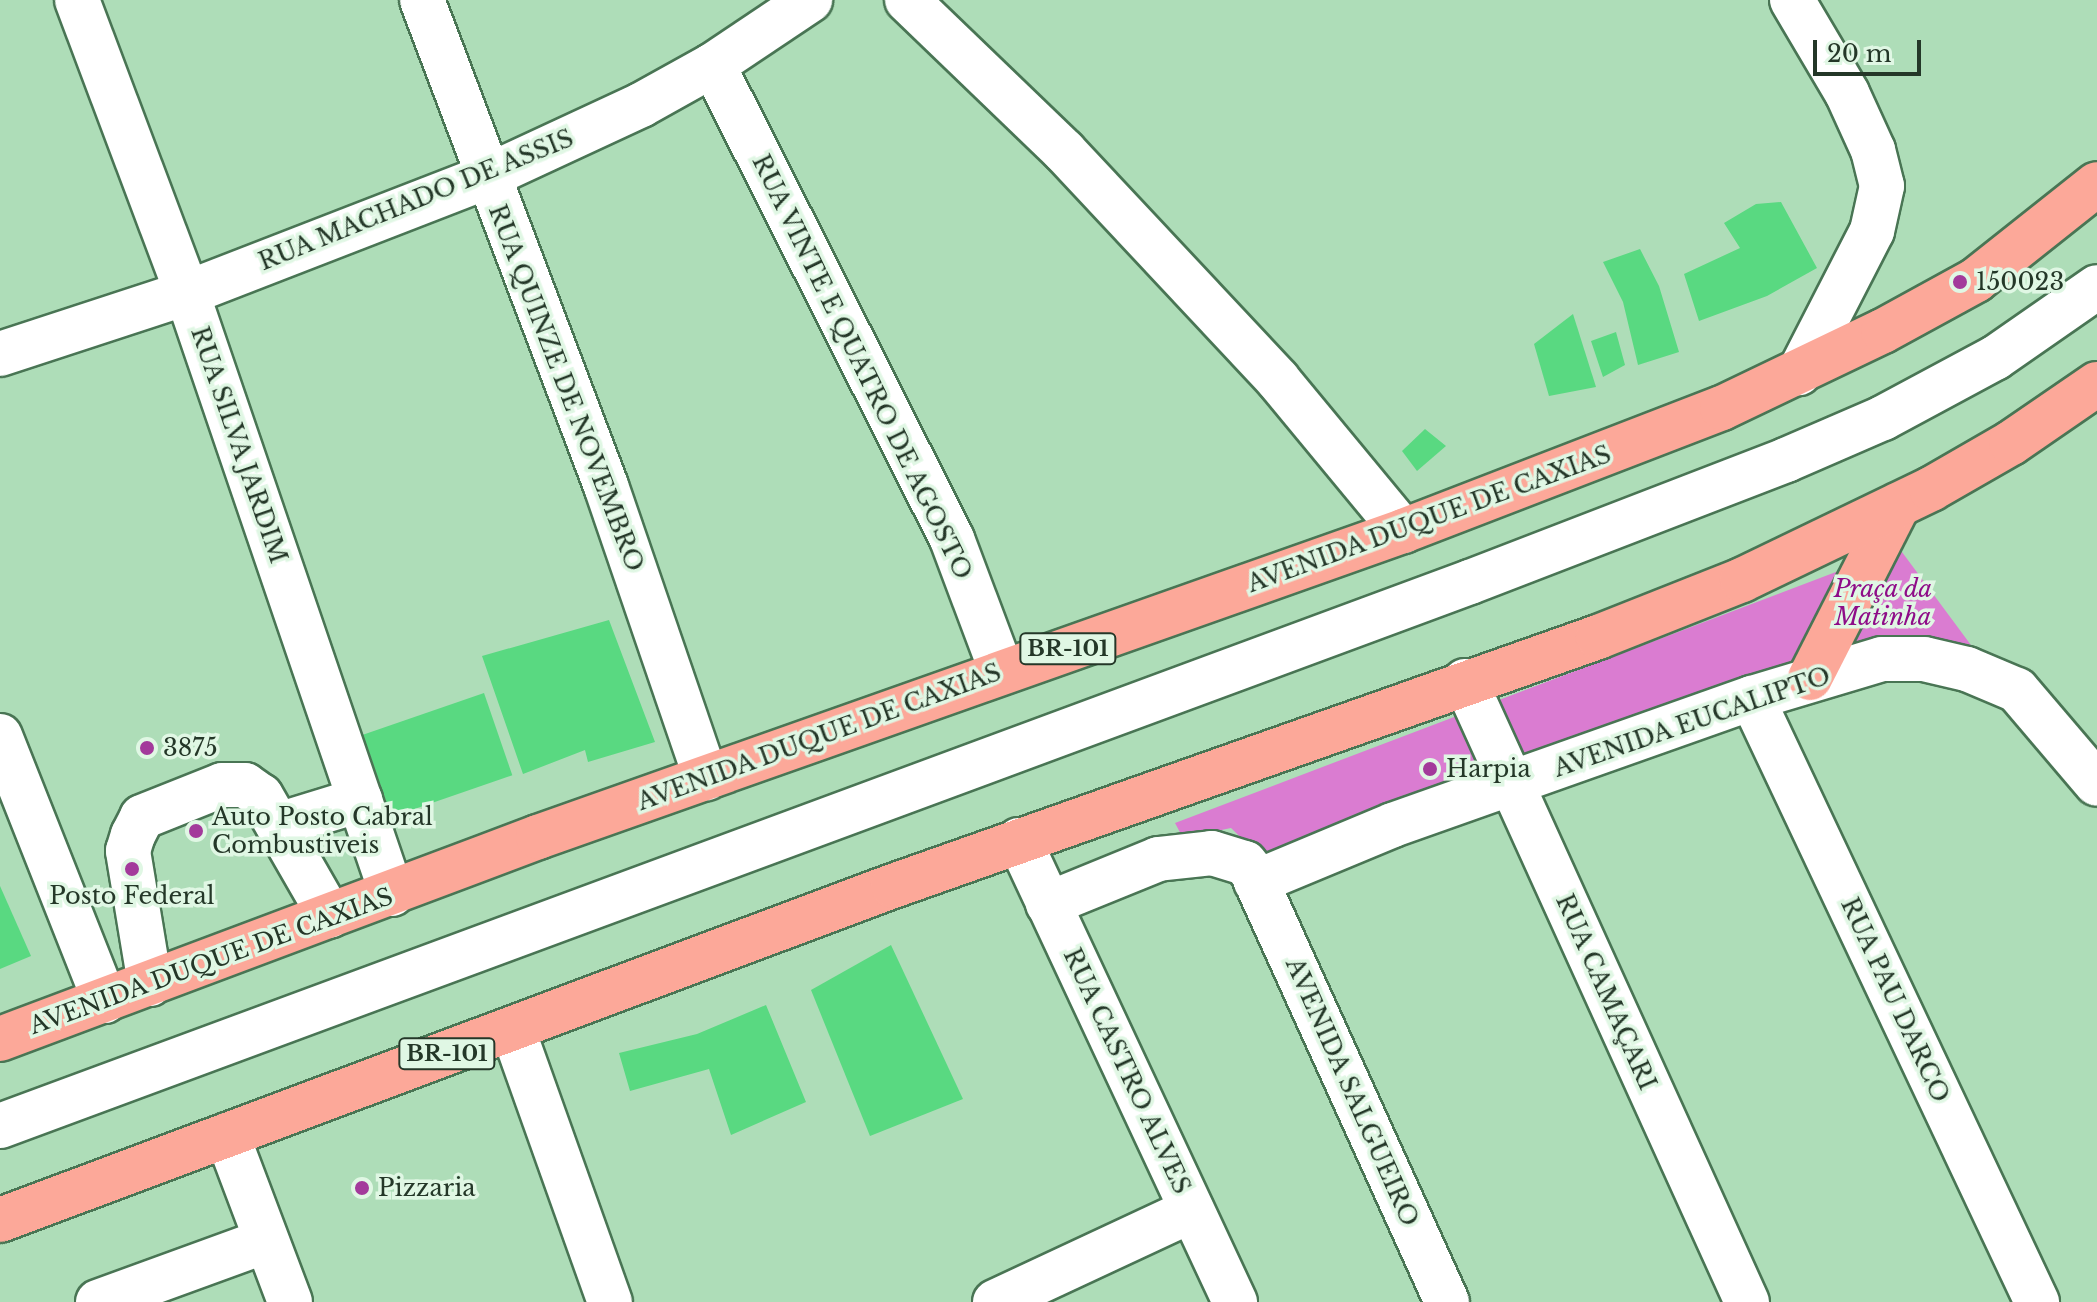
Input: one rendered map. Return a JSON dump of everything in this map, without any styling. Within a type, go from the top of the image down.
[{"type":"highway","name":"AVENIDA DUQUE DE CAXIAS","points":[[0,1039],[706,778],[1403,531],[1708,414],[1799,373],[1976,280],[2097,184]]},
{"type":"highway","name":"BR-101","points":[[0,1220],[1019,840],[1465,681],[1598,637],[1742,580],[1898,505],[2011,443],[2097,384]]},
{"type":"highway","points":[[1810,678],[1898,505]]},
{"type":"street","name":"RUA SILVA JARDIM","points":[[77,0],[187,293],[392,894]]},
{"type":"street","name":"RUA QUINZE DE NOVEMBRO","points":[[422,0],[486,177],[606,486],[706,778]]},
{"type":"street","name":"RUA MACHADO DE ASSIS","points":[[0,354],[187,293],[486,177],[641,105],[713,65],[810,0]]},
{"type":"street","points":[[907,0],[1064,151],[1139,231],[1278,380],[1403,531]]},
{"type":"street","points":[[1792,0],[1847,93],[1873,150],[1882,186],[1872,231],[1799,373]]},
{"type":"street","name":"RUA VINTE E QUATRO DE AGOSTO","points":[[713,65],[952,539],[1002,672]]},
{"type":"street","points":[[0,1126],[1470,582],[1786,460],[1883,418],[1995,358],[2097,287]]},
{"type":"street","name":"AVENIDA EUCALIPTO","points":[[1256,882],[1393,825],[1810,678],[1882,659],[1924,659],[1967,669],[2017,690],[2097,784]]},
{"type":"street","name":"RUA CAMAÇARI","points":[[1465,681],[1747,1302]]},
{"type":"street","name":"RUA PAU DARCO","points":[[1752,698],[2037,1302]]},
{"type":"street","points":[[0,736],[105,1001]]},
{"type":"street","points":[[150,984],[128,851],[142,817],[222,785],[245,785],[261,796],[330,916]]},
{"type":"street","points":[[278,825],[360,800]]},
{"type":"street","name":"RUA CASTRO ALVES","points":[[1019,840],[1235,1302]]},
{"type":"street","points":[[1048,904],[1158,859],[1188,853],[1212,853],[1245,863],[1256,882]]},
{"type":"street","name":"AVENIDA SALGUEIRO","points":[[1256,882],[1447,1302]]},
{"type":"street","points":[[513,1030],[610,1302]]},
{"type":"street","points":[[227,1135],[290,1302]]},
{"type":"street","points":[[995,1302],[1192,1210]]},
{"type":"street","points":[[98,1302],[266,1241]]},
{"type":"green space","name":"Praça da Matinha","points":[[1899,548],[1985,664],[1882,648],[1262,858],[1231,828],[1183,838],[1175,823]]},
{"type":"building","points":[[1781,202],[1817,268],[1767,296],[1699,321],[1684,274],[1740,248],[1724,223],[1756,204]]},
{"type":"building","points":[[1640,249],[1659,286],[1679,352],[1638,365],[1623,302],[1603,262]]},
{"type":"building","points":[[1573,314],[1596,387],[1549,396],[1534,344]]},
{"type":"building","points":[[1616,332],[1625,365],[1603,377],[1591,341]]},
{"type":"building","points":[[1425,429],[1446,446],[1417,471],[1402,451]]},
{"type":"building","points":[[609,620],[655,742],[588,762],[585,750],[523,774],[482,656]]},
{"type":"building","points":[[484,693],[512,775],[391,817],[363,735]]},
{"type":"building","points":[[0,886],[31,956],[0,969]]},
{"type":"building","points":[[891,945],[963,1099],[870,1136],[811,990]]},
{"type":"building","points":[[766,1005],[806,1102],[731,1135],[709,1069],[630,1091],[619,1053],[697,1034]]},
{"type":"place","name":"150023","points":[[1960,282]]},
{"type":"place","name":"3875","points":[[147,748]]},
{"type":"place","name":"Harpia","points":[[1430,769]]},
{"type":"place","name":"Auto Posto Cabral Combustiveis","points":[[196,831]]},
{"type":"place","name":"Posto Federal","points":[[132,869]]},
{"type":"place","name":"Pizzaria","points":[[362,1188]]}]
